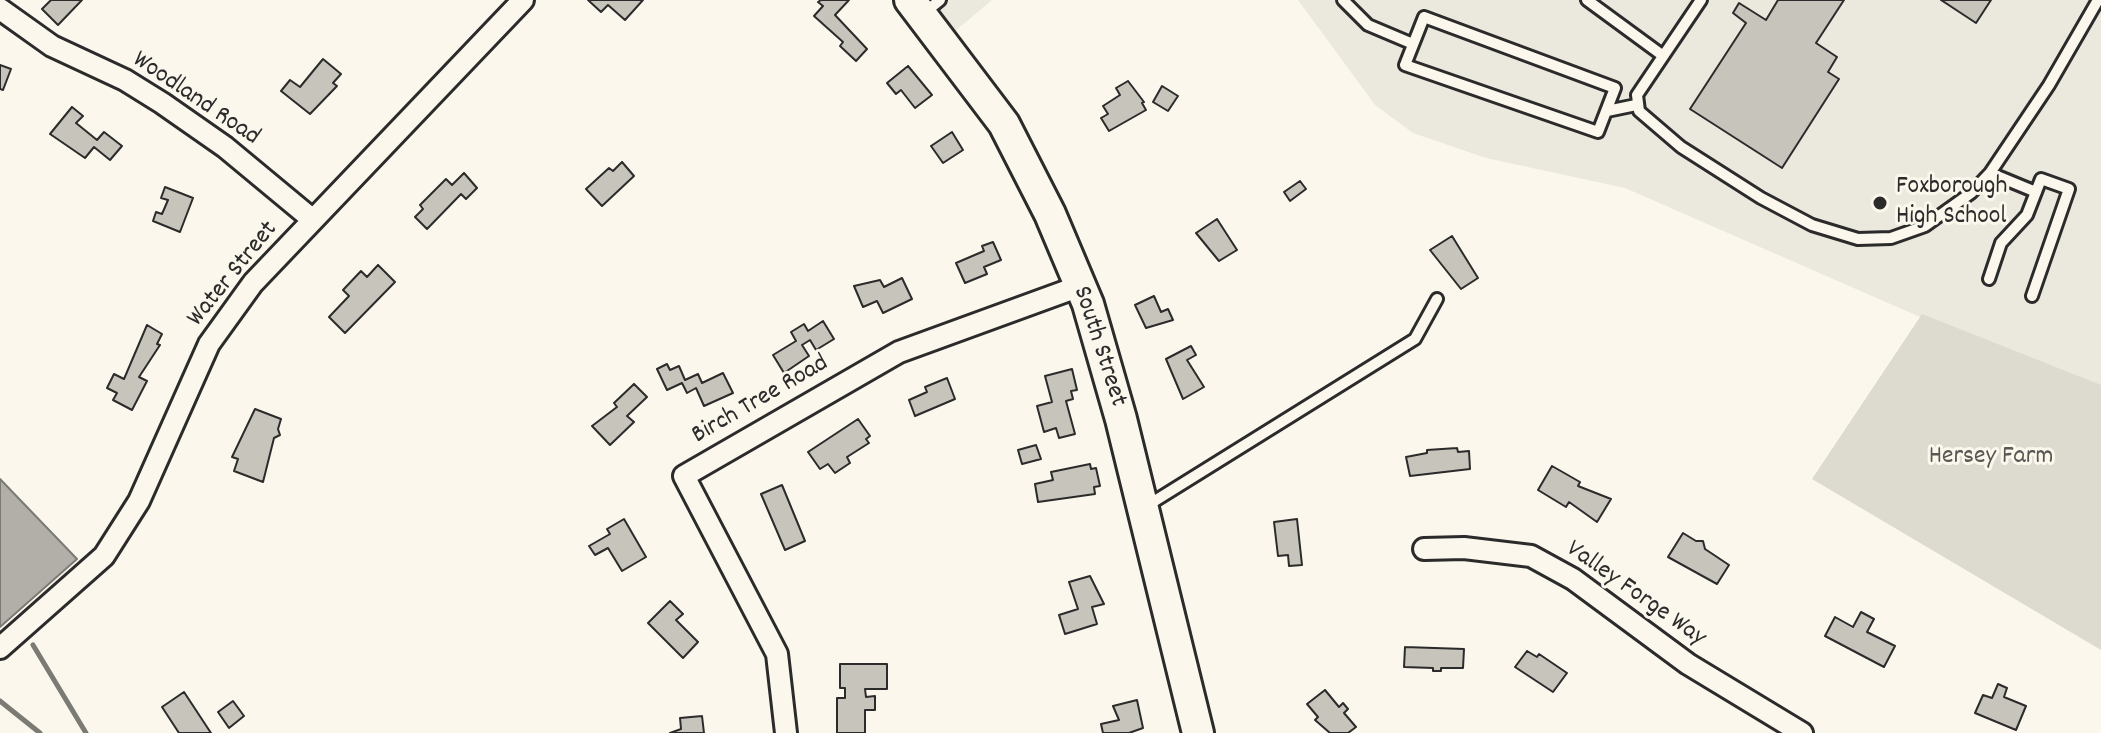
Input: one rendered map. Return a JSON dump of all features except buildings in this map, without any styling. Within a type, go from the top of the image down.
[{"type":"main road","name":"South Street","points":[[924,5],[1004,124],[1050,214],[1080,286],[1121,419],[1198,733]]},
{"type":"street","name":"Water Street","points":[[0,648],[104,556],[139,501],[209,344],[253,283],[523,0]]},
{"type":"street","name":"Woodland Road","points":[[0,9],[52,46],[125,80],[162,103],[225,147],[313,220]]},
{"type":"street","name":"Birch Tree Road","points":[[786,733],[777,654],[684,476],[899,352],[1080,286]]},
{"type":"street","name":"Valley Forge Way","points":[[1424,549],[1464,548],[1531,556],[1573,579],[1688,664],[1802,733]]},
{"type":"lane","points":[[1343,0],[1368,25],[1413,44]]},
{"type":"lane","points":[[1587,0],[1662,55]]},
{"type":"lane","points":[[1701,0],[1637,95],[1636,105],[1656,128],[1726,178],[1781,210],[1848,239],[1891,238],[1925,226],[1955,207],[1990,173],[2069,54],[2098,0]]},
{"type":"lane","points":[[1424,17],[1615,88],[1607,111],[1598,132],[1405,65],[1424,17]]},
{"type":"lane","points":[[1607,111],[1636,105]]},
{"type":"lane","points":[[1990,173],[2036,192]]},
{"type":"lane","points":[[1989,279],[2001,243],[2027,215],[2041,179],[2069,189],[2032,296]]},
{"type":"lane","points":[[1143,508],[1415,339],[1437,299]]},
{"type":"shaded area","points":[[926,0],[992,0],[954,32]]},
{"type":"shaded area","name":"Foxborough High School","points":[[1298,0],[2101,0],[2101,392],[2039,369],[1625,188],[1486,158],[1413,133],[1375,105]]},
{"type":"shaded area","points":[[0,479],[77,559],[0,627]]},
{"type":"green space","name":"Hersey Farm","points":[[1922,314],[2101,385],[2101,650],[1812,479]]},
{"type":"waterway","points":[[33,645],[86,733]]},
{"type":"waterway","points":[[0,701],[40,733]]},
{"type":"place","name":"Foxborough High School","points":[[1880,203]]}]
